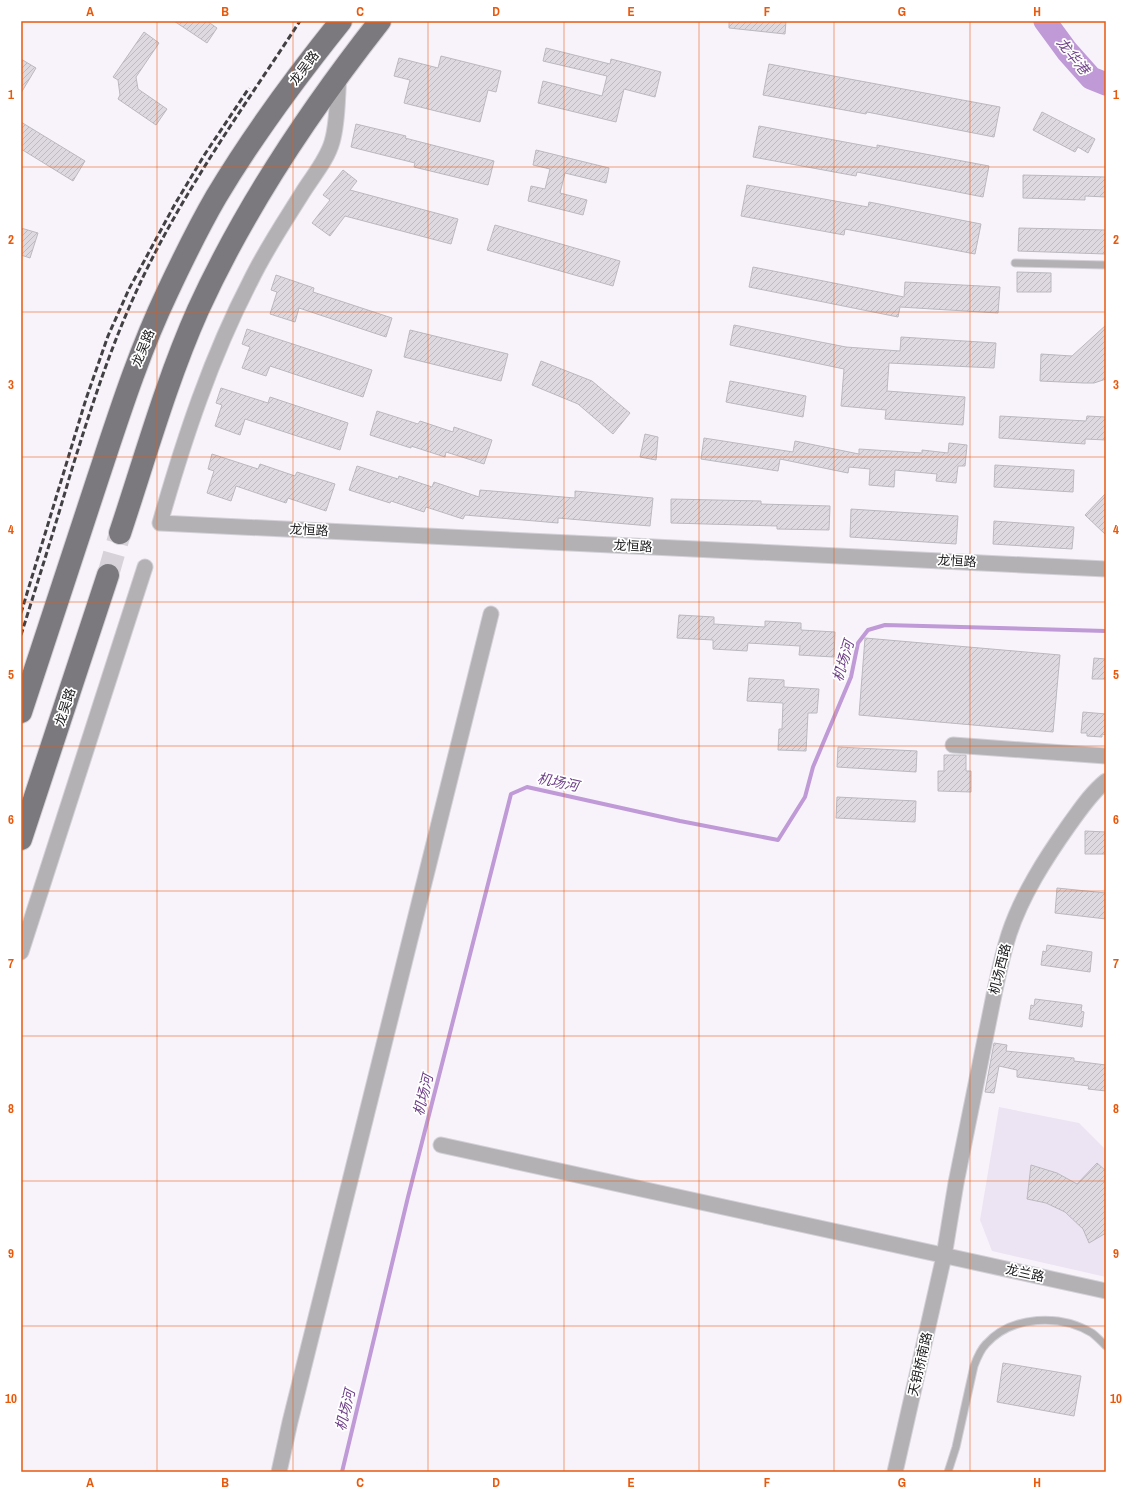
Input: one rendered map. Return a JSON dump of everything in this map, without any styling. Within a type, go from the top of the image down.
[{"type":"main road","name":"龙吴路","points":[[21,712],[124,398],[144,345],[166,295],[190,245],[216,197],[249,146],[285,95],[312,57],[341,21]]},
{"type":"main road","points":[[120,533],[178,359],[198,310],[222,261],[248,214],[286,152],[339,75],[380,21]]},
{"type":"main road","name":"龙吴路","points":[[21,839],[108,574]]},
{"type":"street","name":"龙恒路","points":[[339,75],[332,143],[325,157],[276,234],[228,327],[195,410],[160,523],[1106,569]]},
{"type":"street","points":[[21,952],[145,567]]},
{"type":"street","points":[[279,1472],[290,1422],[491,614]]},
{"type":"street","points":[[953,745],[1106,756]]},
{"type":"street","name":"机场西路","points":[[944,1256],[956,1183],[999,970],[1009,933],[1025,896],[1041,867],[1082,806],[1106,781]]},
{"type":"street","name":"龙兰路","points":[[441,1145],[1106,1291]]},
{"type":"street","name":"天钥桥南路","points":[[896,1472],[944,1256]]},
{"type":"lane","points":[[1015,263],[1106,265]]},
{"type":"lane","points":[[948,1472],[956,1447],[974,1366],[979,1353],[987,1343],[997,1335],[1027,1321],[1050,1320],[1074,1325],[1093,1334],[1106,1346]]},
{"type":"shaded area","points":[[999,1107],[1079,1123],[1106,1150],[1106,1277],[992,1251],[980,1220]]},
{"type":"building","points":[[174,21],[207,21],[217,28],[207,43]]},
{"type":"building","points":[[729,21],[786,21],[785,34],[729,28]]},
{"type":"building","points":[[144,32],[159,43],[136,77],[138,89],[167,109],[156,125],[118,99],[120,95],[118,80],[113,77]]},
{"type":"building","points":[[546,48],[610,64],[611,59],[661,72],[655,97],[624,89],[616,122],[538,103],[543,81],[602,96],[607,76],[543,61]]},
{"type":"building","points":[[441,56],[501,71],[496,92],[488,90],[480,122],[404,103],[410,80],[394,76],[399,58],[438,68]]},
{"type":"building","points":[[21,59],[36,68],[21,93]]},
{"type":"building","points":[[769,64],[1000,107],[994,137],[867,112],[866,114],[763,95]]},
{"type":"building","points":[[1042,112],[1095,139],[1088,153],[1078,147],[1075,152],[1033,130]]},
{"type":"building","points":[[21,122],[85,161],[73,181],[21,149]]},
{"type":"building","points":[[356,124],[406,136],[405,138],[494,161],[488,185],[414,167],[415,163],[351,147]]},
{"type":"building","points":[[759,126],[877,148],[877,145],[989,166],[983,197],[857,172],[856,176],[753,157]]},
{"type":"building","points":[[536,150],[609,168],[606,183],[565,173],[560,193],[587,200],[583,215],[528,201],[531,186],[545,189],[550,169],[533,165]]},
{"type":"building","points":[[343,170],[357,181],[350,190],[458,219],[451,244],[345,216],[330,236],[312,223],[330,200],[323,195]]},
{"type":"building","points":[[1023,175],[1106,177],[1106,197],[1085,196],[1085,200],[1023,198]]},
{"type":"building","points":[[747,185],[868,207],[869,202],[981,224],[975,254],[845,229],[844,235],[741,216]]},
{"type":"building","points":[[495,225],[620,261],[613,286],[487,250]]},
{"type":"building","points":[[21,228],[38,233],[30,258],[21,255]]},
{"type":"building","points":[[1019,228],[1106,230],[1106,254],[1018,251]]},
{"type":"building","points":[[753,267],[904,297],[905,282],[1000,287],[998,313],[900,307],[898,317],[749,287]]},
{"type":"building","points":[[1017,272],[1051,273],[1051,292],[1017,292]]},
{"type":"building","points":[[276,275],[314,288],[313,292],[392,318],[386,337],[299,308],[295,322],[270,314],[277,292],[271,290]]},
{"type":"building","points":[[734,325],[846,347],[900,351],[901,337],[996,343],[994,368],[889,363],[887,391],[965,397],[963,425],[885,419],[886,410],[841,406],[844,369],[730,345]]},
{"type":"building","points":[[1106,325],[1106,379],[1094,383],[1040,381],[1041,354],[1072,356]]},
{"type":"building","points":[[247,329],[372,370],[363,397],[270,366],[266,376],[242,368],[250,347],[242,344]]},
{"type":"building","points":[[410,330],[508,354],[501,381],[404,357]]},
{"type":"building","points":[[541,361],[592,381],[630,413],[613,434],[578,404],[532,385]]},
{"type":"building","points":[[730,381],[806,396],[803,417],[726,402]]},
{"type":"building","points":[[221,388],[268,403],[270,397],[348,423],[340,450],[245,419],[240,435],[215,426],[222,405],[216,403]]},
{"type":"building","points":[[377,411],[418,424],[420,421],[453,432],[454,427],[492,440],[484,464],[446,452],[445,457],[370,435]]},
{"type":"building","points":[[1000,416],[1086,421],[1087,416],[1106,417],[1106,440],[1085,439],[1085,444],[999,438]]},
{"type":"building","points":[[645,434],[658,437],[656,460],[640,457]]},
{"type":"building","points":[[704,438],[793,452],[795,441],[859,454],[859,449],[922,453],[922,450],[948,453],[949,443],[967,445],[965,466],[958,466],[956,483],[936,481],[937,474],[895,470],[894,487],[869,485],[870,469],[849,467],[848,473],[780,459],[778,471],[701,459]]},
{"type":"building","points":[[212,454],[258,469],[260,464],[295,476],[297,472],[335,484],[326,511],[288,498],[286,503],[236,486],[231,501],[207,493],[214,471],[208,469]]},
{"type":"building","points":[[995,465],[1074,470],[1073,492],[994,487]]},
{"type":"building","points":[[357,466],[398,479],[399,476],[432,487],[434,482],[479,497],[480,490],[575,498],[575,491],[653,498],[650,526],[558,518],[558,523],[465,515],[463,519],[426,507],[424,512],[391,501],[390,503],[349,490]]},
{"type":"building","points":[[1106,493],[1106,535],[1085,515]]},
{"type":"building","points":[[671,499],[761,501],[761,504],[830,506],[829,530],[777,529],[777,526],[671,523]]},
{"type":"building","points":[[851,509],[958,516],[956,544],[850,537]]},
{"type":"building","points":[[994,521],[1074,527],[1072,549],[993,544]]},
{"type":"building","points":[[679,615],[714,617],[714,624],[765,627],[765,621],[801,623],[801,630],[835,632],[834,657],[799,655],[800,646],[748,643],[747,651],[713,649],[713,640],[677,638]]},
{"type":"building","points":[[865,638],[1060,655],[1053,732],[859,715]]},
{"type":"building","points":[[1094,658],[1106,659],[1106,679],[1092,679]]},
{"type":"building","points":[[749,678],[784,680],[784,687],[819,689],[817,713],[808,713],[806,751],[778,750],[779,729],[782,729],[783,703],[747,701]]},
{"type":"building","points":[[1083,712],[1106,714],[1106,735],[1102,734],[1102,737],[1087,736],[1087,733],[1081,733]]},
{"type":"building","points":[[838,747],[917,751],[916,772],[837,767]]},
{"type":"building","points":[[944,755],[966,755],[966,771],[971,771],[971,792],[938,791],[938,771],[944,771]]},
{"type":"building","points":[[837,797],[916,801],[915,822],[836,818]]},
{"type":"building","points":[[1085,831],[1106,832],[1106,854],[1085,854]]},
{"type":"building","points":[[1057,888],[1106,893],[1106,919],[1055,913]]},
{"type":"building","points":[[1047,945],[1092,952],[1090,972],[1041,965],[1043,951],[1046,952]]},
{"type":"building","points":[[1035,999],[1082,1005],[1081,1011],[1084,1012],[1082,1027],[1029,1019],[1031,1005],[1034,1006]]},
{"type":"building","points":[[994,1043],[1007,1045],[1006,1051],[1074,1058],[1074,1061],[1106,1065],[1106,1091],[1088,1089],[1089,1086],[1017,1077],[1017,1070],[999,1066],[994,1093],[985,1092]]},
{"type":"building","points":[[1097,1163],[1106,1171],[1106,1233],[1089,1243],[1083,1229],[1065,1212],[1046,1203],[1027,1199],[1031,1165],[1057,1173],[1077,1184]]},
{"type":"building","points":[[1003,1363],[1081,1376],[1074,1416],[997,1402]]},
{"type":"waterway","name":"龙华港","points":[[1045,21],[1067,51],[1091,78],[1106,84]]},
{"type":"waterway","name":"机场河","points":[[342,1472],[408,1197],[511,794],[527,787],[680,821],[778,840],[805,797],[813,767],[851,677],[858,643],[868,630],[885,625],[1106,631]]},
{"type":"tunnel","points":[[108,575],[120,533]]},
{"type":"railway","points":[[21,635],[93,404],[126,314],[153,257],[192,187],[234,120],[300,21]]},
{"type":"railway","points":[[21,613],[86,399],[108,336],[129,289],[175,204],[205,154],[249,88]]}]
